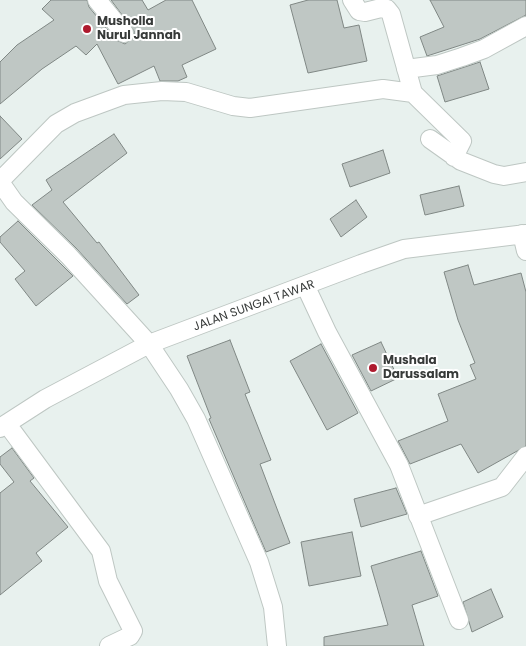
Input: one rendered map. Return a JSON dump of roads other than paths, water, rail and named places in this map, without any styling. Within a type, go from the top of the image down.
[{"type":"street","points":[[97,0],[124,33]]},
{"type":"street","points":[[352,0],[359,11],[365,12],[381,8],[391,14],[414,93],[462,140],[458,152]]},
{"type":"street","points":[[406,69],[437,65],[468,55],[526,26]]},
{"type":"street","points":[[277,646],[273,607],[259,562],[196,419],[149,344],[68,255],[14,202],[0,182],[56,124],[75,112],[124,95],[162,91],[186,92],[233,106],[250,108],[383,89],[414,93]]},
{"type":"street","points":[[430,139],[458,152],[494,174],[504,176],[526,172]]},
{"type":"street","name":"JALAN SUNGAI TAWAR","points":[[4,426],[45,399],[149,344],[404,249],[525,240]]},
{"type":"street","points":[[306,287],[326,332],[399,465],[459,620]]},
{"type":"street","points":[[4,426],[101,552],[109,583],[133,631],[130,636],[109,646]]},
{"type":"street","points":[[418,516],[502,487],[526,456]]},
{"type":"place","name":"Musholla Nurul Jannah","points":[[87,29]]},
{"type":"place","name":"Mushala Darussalam","points":[[373,368]]}]
